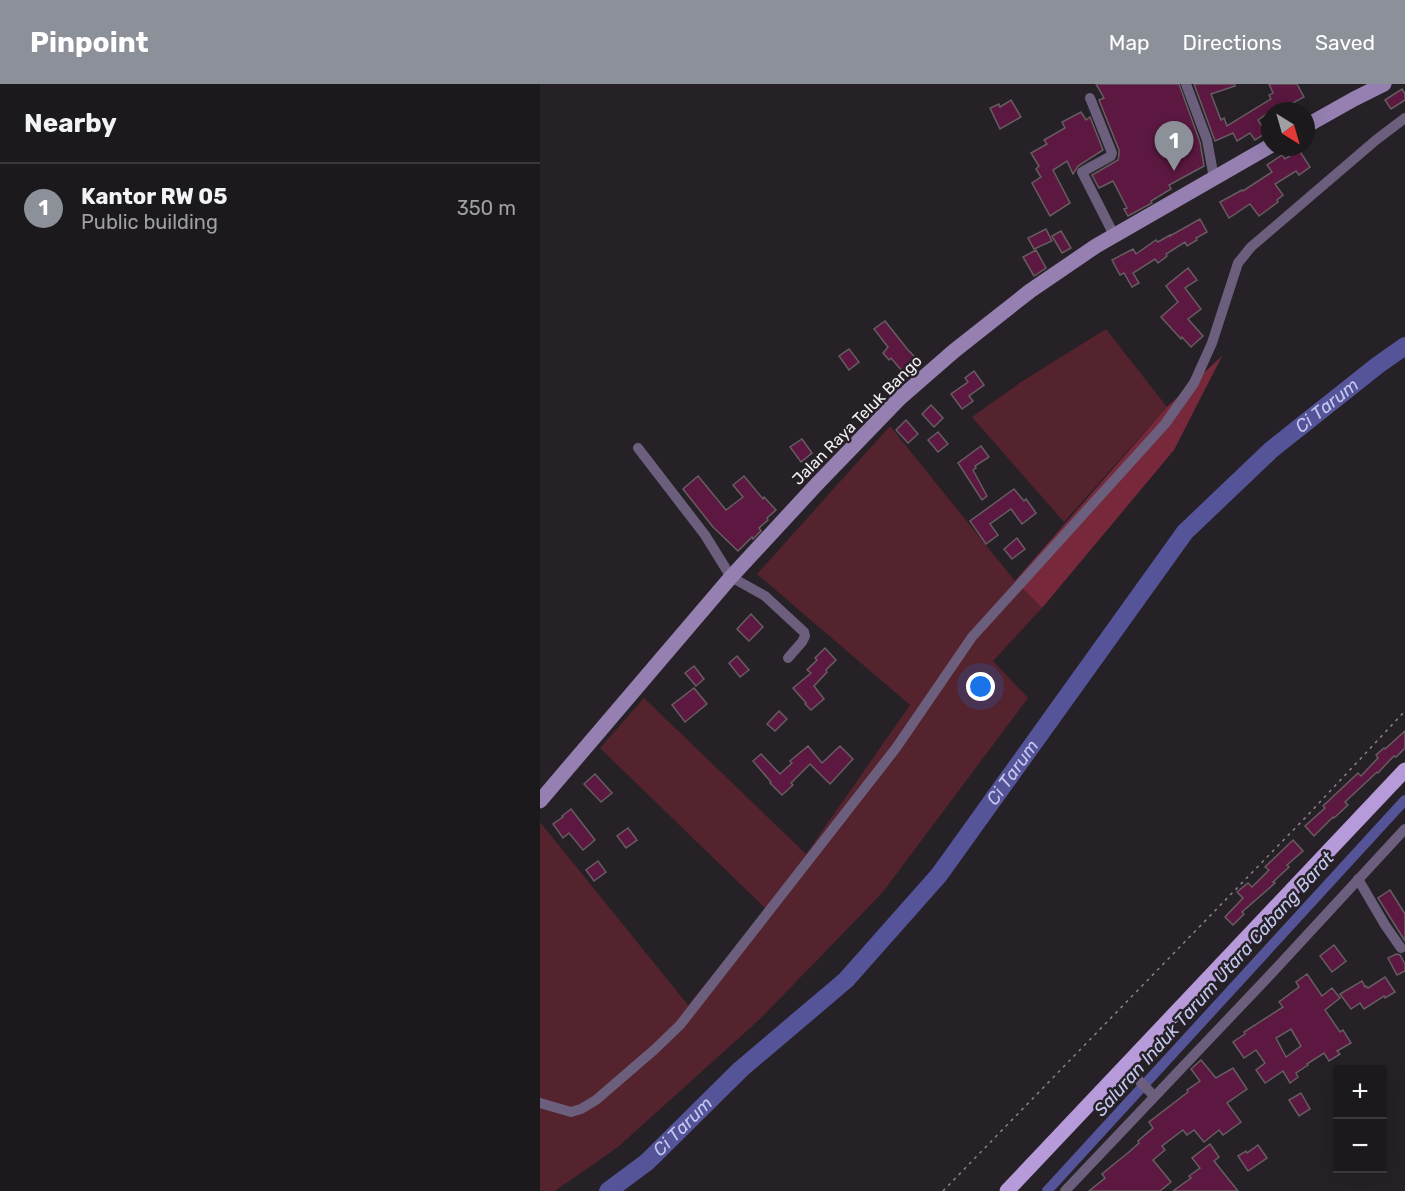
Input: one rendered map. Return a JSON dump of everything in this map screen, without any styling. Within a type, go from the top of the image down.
[{"type":"main road","points":[[1315,121],[1384,84]]},
{"type":"main road","name":"Jalan Raya Teluk Bango","points":[[540,801],[731,577],[900,398],[954,351],[1030,291],[1114,235],[1261,151]]},
{"type":"main road","points":[[1007,1191],[1405,770]]},
{"type":"street","points":[[1186,84],[1206,140],[1214,178]]},
{"type":"street","points":[[1090,98],[1112,156],[1082,172],[1114,235]]},
{"type":"street","points":[[540,1103],[571,1112],[582,1110],[638,1065],[680,1025],[896,748],[972,637],[1164,424],[1202,367],[1238,263],[1251,247],[1405,118]]},
{"type":"street","points":[[638,448],[705,535],[731,577],[765,596],[804,632],[802,642],[788,658]]},
{"type":"street","points":[[1065,1191],[1153,1094],[1270,975],[1405,829]]},
{"type":"street","points":[[1358,879],[1401,948]]},
{"type":"street","points":[[1126,1067],[1153,1094]]},
{"type":"path","points":[[943,1191],[1405,711]]},
{"type":"shaded area","points":[[1106,329],[1167,407],[1064,522],[972,417],[1021,382]]},
{"type":"shaded area","points":[[1222,356],[1174,450],[1042,608],[1015,581],[1167,407]]},
{"type":"shaded area","points":[[890,426],[1015,581],[1042,608],[993,661],[1028,698],[883,892],[760,1019],[618,1147],[555,1191],[540,1191],[540,822],[688,1005],[767,910],[600,748],[644,698],[806,854],[910,705],[757,574]]},
{"type":"building","points":[[1096,84],[1179,84],[1200,142],[1204,166],[1169,185],[1171,189],[1128,216],[1124,209],[1127,208],[1113,181],[1099,188],[1092,175],[1118,160],[1119,155],[1099,100],[1104,98]],"holes":[[[1184,132],[1191,148],[1174,156],[1166,140]]]},
{"type":"building","points":[[1194,84],[1235,84],[1235,86],[1211,94],[1221,120],[1224,118],[1227,126],[1261,105],[1261,118],[1258,120],[1261,125],[1261,136],[1255,140],[1250,133],[1237,141],[1233,133],[1215,141]]},
{"type":"building","points":[[1269,84],[1297,84],[1304,97],[1295,102],[1266,102],[1271,99],[1269,95],[1273,93]]},
{"type":"building","points":[[1402,89],[1405,100],[1391,109],[1385,100]]},
{"type":"building","points":[[1011,100],[1021,117],[1000,129],[990,108],[999,104],[1000,107]]},
{"type":"building","points":[[1081,112],[1086,120],[1090,117],[1103,150],[1078,166],[1073,174],[1067,161],[1053,170],[1070,203],[1050,216],[1032,183],[1041,177],[1036,169],[1039,166],[1031,153],[1047,144],[1044,140],[1065,128],[1062,122]]},
{"type":"building","points":[[1280,156],[1285,159],[1290,156],[1303,156],[1310,167],[1299,175],[1296,171],[1275,184],[1283,195],[1277,200],[1278,202],[1259,216],[1250,204],[1229,218],[1220,202],[1243,191],[1272,172],[1267,165]]},
{"type":"building","points":[[1200,219],[1207,232],[1187,246],[1185,242],[1166,254],[1167,256],[1158,263],[1155,259],[1133,273],[1139,283],[1132,287],[1124,273],[1120,275],[1112,260],[1133,249],[1136,254],[1156,240],[1158,242]]},
{"type":"building","points":[[1046,229],[1052,241],[1034,249],[1028,238]]},
{"type":"building","points":[[1061,231],[1071,248],[1062,253],[1052,236]]},
{"type":"building","points":[[1036,250],[1046,268],[1034,276],[1023,257]]},
{"type":"building","points":[[1188,268],[1197,280],[1185,288],[1201,309],[1188,319],[1203,336],[1191,347],[1161,317],[1178,302],[1166,286]]},
{"type":"building","points":[[885,321],[916,358],[903,372],[891,358],[889,360],[883,353],[888,347],[874,329]]},
{"type":"building","points":[[849,349],[859,362],[849,370],[839,356]]},
{"type":"building","points":[[974,371],[984,385],[969,396],[973,401],[962,409],[951,394],[968,382],[965,378]]},
{"type":"building","points":[[931,405],[943,418],[934,427],[922,414]]},
{"type":"building","points":[[906,420],[918,434],[908,443],[896,430]]},
{"type":"building","points":[[938,432],[948,444],[938,452],[928,440]]},
{"type":"building","points":[[802,439],[812,453],[801,462],[790,447]]},
{"type":"building","points":[[981,446],[989,457],[975,466],[973,470],[987,496],[982,500],[958,463]]},
{"type":"building","points":[[698,476],[726,510],[743,497],[733,485],[744,476],[763,499],[764,497],[776,510],[759,528],[761,531],[738,551],[713,527],[683,489]]},
{"type":"building","points":[[1014,489],[1024,501],[1026,499],[1036,513],[1022,524],[1011,509],[990,524],[998,535],[986,544],[970,521]]},
{"type":"building","points":[[1017,538],[1025,549],[1012,559],[1004,549]]},
{"type":"building","points":[[751,614],[763,627],[749,641],[737,629]]},
{"type":"building","points":[[825,648],[836,660],[814,686],[824,699],[811,710],[793,688],[811,673],[807,670]]},
{"type":"building","points":[[737,656],[749,670],[740,677],[729,663]]},
{"type":"building","points":[[694,666],[704,679],[696,686],[685,673]]},
{"type":"building","points":[[694,688],[707,704],[685,722],[672,705]]},
{"type":"building","points":[[779,711],[787,719],[775,731],[767,724]]},
{"type":"building","points":[[1405,731],[1405,748],[1345,802],[1348,805],[1314,836],[1305,826],[1358,773],[1361,776],[1378,758],[1376,755]]},
{"type":"building","points":[[808,746],[822,763],[840,746],[853,759],[830,784],[810,764],[782,795],[753,761],[761,754],[780,774],[792,763],[790,761]]},
{"type":"building","points":[[595,774],[612,793],[601,802],[584,784]]},
{"type":"building","points":[[571,809],[595,840],[583,850],[569,833],[563,838],[553,824]]},
{"type":"building","points":[[628,828],[637,840],[626,848],[617,836]]},
{"type":"building","points":[[1293,840],[1303,851],[1287,865],[1289,867],[1273,882],[1275,883],[1242,912],[1244,914],[1233,925],[1225,917],[1243,898],[1237,892],[1248,883],[1252,887],[1269,870],[1265,867]]},
{"type":"building","points":[[598,861],[606,872],[594,881],[586,870]]},
{"type":"building","points":[[1390,890],[1405,914],[1405,941],[1378,898]]},
{"type":"building","points":[[1334,945],[1346,961],[1332,972],[1320,956]]},
{"type":"building","points":[[1396,954],[1400,955],[1405,964],[1405,971],[1397,975],[1388,958]]},
{"type":"building","points":[[1307,974],[1322,996],[1332,988],[1340,998],[1325,1010],[1340,1032],[1343,1030],[1351,1043],[1337,1051],[1340,1054],[1329,1061],[1324,1053],[1307,1064],[1296,1073],[1298,1077],[1290,1083],[1283,1071],[1265,1083],[1256,1070],[1265,1063],[1256,1050],[1244,1058],[1233,1042],[1245,1034],[1244,1032],[1283,1007],[1279,1002],[1299,987],[1296,982]],"holes":[[[1291,1029],[1301,1046],[1286,1057],[1276,1038]]]},
{"type":"building","points":[[1385,977],[1395,992],[1364,1009],[1360,1003],[1351,1009],[1340,994],[1362,981],[1368,988]]},
{"type":"building","points":[[1201,1060],[1216,1078],[1233,1068],[1247,1089],[1227,1103],[1241,1122],[1223,1135],[1219,1130],[1204,1142],[1194,1130],[1187,1135],[1183,1130],[1162,1146],[1165,1150],[1153,1160],[1171,1182],[1160,1191],[1089,1191],[1105,1178],[1102,1174],[1153,1128],[1149,1122],[1200,1081],[1191,1069]]},
{"type":"building","points":[[1301,1093],[1310,1109],[1299,1116],[1289,1100]]},
{"type":"building","points":[[1210,1144],[1219,1157],[1214,1161],[1238,1191],[1173,1191],[1200,1168],[1192,1158]]},
{"type":"building","points":[[1258,1145],[1267,1158],[1248,1171],[1238,1156]]},
{"type":"waterway","name":"Ci Tarum","points":[[608,1191],[647,1162],[741,1069],[846,980],[939,875],[1185,532],[1271,450],[1405,346]]},
{"type":"waterway","name":"Saluran Induk Tarum Utara Cabang Barat","points":[[1047,1191],[1405,800]]},
{"type":"place","name":"Kantor RW 05","points":[[1174,171]]}]
